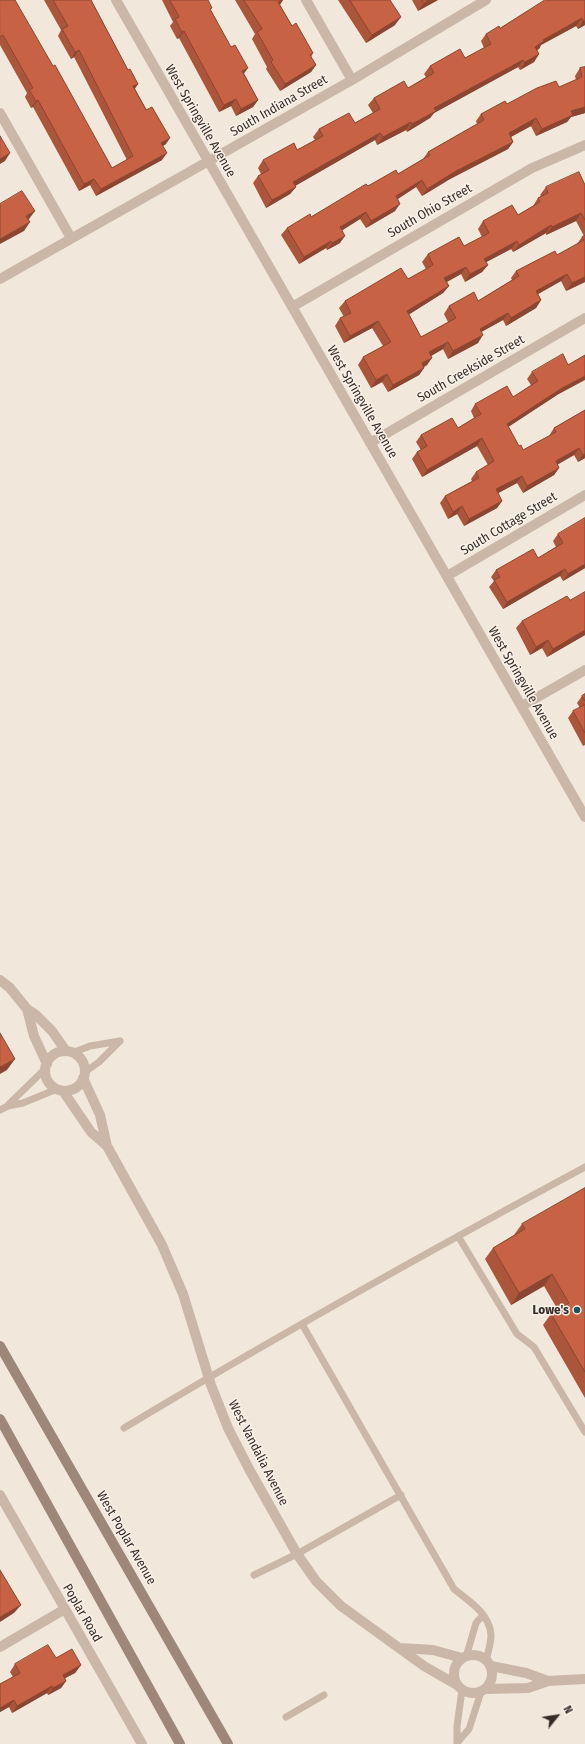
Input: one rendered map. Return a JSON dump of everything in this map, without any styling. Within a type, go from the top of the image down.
[{"type":"main road","name":"West Poplar Avenue","points":[[0,1346],[228,1744]]},
{"type":"main road","points":[[0,1419],[180,1744]]},
{"type":"street","name":"West Springville Avenue","points":[[116,0],[585,816]]},
{"type":"street","points":[[306,0],[352,80]]},
{"type":"street","name":"South Indiana Street","points":[[0,279],[352,80],[485,0]]},
{"type":"street","points":[[0,113],[71,238]]},
{"type":"street","name":"South Ohio Street","points":[[292,307],[532,168],[585,145]]},
{"type":"street","name":"South Creekside Street","points":[[370,443],[585,318]]},
{"type":"street","name":"South Cottage Street","points":[[447,576],[585,495]]},
{"type":"street","points":[[522,706],[585,670]]},
{"type":"street","points":[[0,980],[10,988],[27,1009],[36,1014],[69,1052],[81,1060],[84,1075],[75,1088],[60,1090],[48,1081],[46,1066],[34,1036],[27,1009]]},
{"type":"street","points":[[46,1066],[50,1057],[55,1054],[69,1052]]},
{"type":"street","name":"West Vandalia Avenue","points":[[84,1075],[100,1116],[107,1146],[162,1244],[183,1294],[208,1377],[232,1435],[297,1554],[316,1581],[341,1606],[424,1666],[459,1687]]},
{"type":"street","name":"West Vandalia Avenue","points":[[60,1090],[91,1132],[107,1146]]},
{"type":"street","name":"Poplar Road","points":[[0,1495],[142,1744]]},
{"type":"street","points":[[0,1647],[65,1609]]},
{"type":"street","points":[[400,1648],[433,1650],[464,1657],[473,1655],[479,1656],[489,1663],[526,1673],[548,1681]]},
{"type":"street","points":[[464,1657],[458,1662],[454,1672],[459,1687],[468,1693],[484,1690],[528,1688],[548,1681],[585,1679]]},
{"type":"street","points":[[484,1690],[493,1677],[489,1663]]},
{"type":"lane","points":[[69,1052],[90,1046],[120,1041],[84,1075]]},
{"type":"lane","points":[[8,1106],[46,1066]]},
{"type":"lane","points":[[0,1110],[8,1106],[23,1103],[60,1090]]},
{"type":"lane","points":[[124,1428],[208,1377],[458,1236],[585,1167]]},
{"type":"lane","points":[[458,1236],[517,1334],[534,1347],[585,1432]]},
{"type":"lane","points":[[302,1324],[454,1589],[483,1615],[489,1624],[491,1635],[489,1663]]},
{"type":"lane","points":[[254,1575],[297,1554],[401,1495]]},
{"type":"lane","points":[[464,1657],[476,1623],[483,1615]]},
{"type":"lane","points":[[457,1743],[456,1726],[459,1687]]},
{"type":"lane","points":[[457,1743],[469,1729],[484,1690]]},
{"type":"lane","points":[[286,1717],[324,1695]]},
{"type":"building","points":[[0,0],[15,0],[53,66],[55,65],[112,168],[133,156],[79,50],[75,52],[62,29],[68,26],[53,0],[91,0],[128,70],[130,69],[138,84],[133,86],[146,110],[152,107],[170,138],[161,143],[167,153],[101,189],[94,179],[84,184],[38,100],[36,101],[29,90],[33,88],[3,35],[0,37]]},
{"type":"building","points":[[170,0],[208,0],[212,8],[210,9],[231,47],[235,45],[248,68],[242,71],[258,100],[241,109],[236,99],[224,105],[184,31],[182,32],[175,19],[179,17]]},
{"type":"building","points":[[244,0],[282,0],[278,2],[292,26],[296,23],[313,53],[310,55],[316,65],[285,84],[271,62],[273,60],[257,32],[262,29]]},
{"type":"building","points":[[350,0],[390,0],[401,17],[372,35]]},
{"type":"building","points":[[422,0],[429,0],[424,3]]},
{"type":"building","points":[[545,0],[585,0],[585,21],[583,21],[582,18],[543,40],[544,41],[535,47],[539,54],[525,62],[523,60],[434,108],[436,111],[412,124],[411,122],[383,137],[380,133],[293,182],[296,187],[272,200],[258,176],[269,170],[263,160],[294,143],[297,150],[323,136],[319,129],[349,113],[355,123],[380,109],[374,98],[404,81],[408,88],[434,73],[430,66],[460,49],[465,58],[491,44],[486,34],[499,26],[500,28]]},
{"type":"building","points":[[585,67],[585,107],[571,111],[573,115],[542,129],[536,118],[509,133],[513,142],[456,171],[427,189],[422,180],[396,196],[400,204],[371,221],[366,212],[340,227],[345,236],[332,243],[331,241],[304,257],[287,228],[310,214],[311,217],[366,184],[368,186],[396,170],[398,174],[430,155],[428,152],[484,120],[481,114],[505,101],[507,104],[537,88],[556,81],[559,87],[582,77],[580,68]]},
{"type":"building","points":[[0,136],[10,153],[0,159]]},
{"type":"building","points":[[579,172],[585,185],[585,220],[581,213],[552,227],[551,225],[519,245],[517,241],[484,259],[488,265],[470,274],[466,267],[444,278],[449,286],[407,311],[421,337],[456,318],[449,306],[474,292],[478,301],[519,276],[516,271],[555,251],[557,255],[584,240],[582,237],[585,235],[585,277],[572,283],[567,274],[536,291],[541,300],[511,318],[508,313],[480,329],[483,335],[453,351],[448,342],[429,352],[432,358],[422,363],[424,368],[393,385],[387,374],[376,380],[363,357],[391,342],[378,321],[350,336],[340,318],[351,313],[345,301],[401,268],[408,279],[433,265],[428,254],[459,237],[464,246],[489,233],[483,221],[512,205],[518,215],[540,202],[538,198],[548,193],[546,187]]},
{"type":"building","points":[[22,191],[35,211],[26,216],[30,222],[0,239],[0,204]]},
{"type":"building","points":[[563,354],[568,365],[585,355],[585,376],[562,388],[507,424],[519,446],[521,445],[523,450],[556,432],[554,428],[585,410],[585,454],[583,455],[579,448],[556,461],[559,468],[527,486],[522,476],[496,489],[502,501],[469,519],[462,506],[453,512],[445,496],[479,478],[476,472],[494,461],[482,438],[427,470],[417,452],[427,446],[421,435],[452,418],[458,428],[481,414],[475,404],[507,386],[513,397],[538,381],[532,372]]},
{"type":"building","points":[[585,518],[585,564],[568,574],[565,569],[507,602],[494,580],[500,577],[496,570],[533,549],[538,558],[563,543],[558,534]]},
{"type":"building","points":[[585,592],[585,630],[553,649],[548,640],[536,647],[522,621],[567,596],[570,600]]},
{"type":"building","points":[[585,694],[585,701],[582,696]]},
{"type":"building","points":[[585,705],[585,733],[573,711]]},
{"type":"building","points":[[0,1033],[15,1059],[0,1067]]},
{"type":"building","points":[[585,1188],[585,1372],[551,1314],[569,1303],[552,1274],[519,1293],[493,1248],[525,1229],[522,1224]]},
{"type":"building","points":[[0,1570],[21,1605],[0,1617]]},
{"type":"building","points":[[48,1645],[56,1658],[72,1649],[81,1665],[63,1675],[66,1681],[53,1688],[52,1686],[17,1706],[14,1700],[0,1708],[0,1684],[20,1673],[15,1664]]},
{"type":"place","name":"Lowe's","points":[[577,1310]]}]
